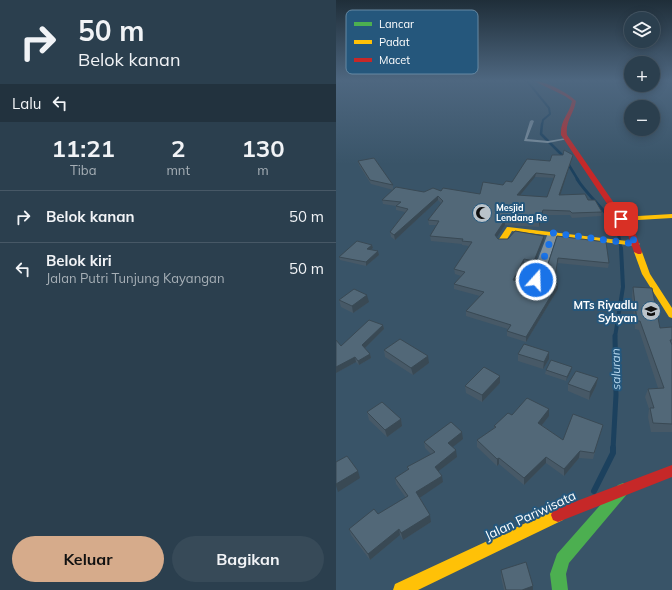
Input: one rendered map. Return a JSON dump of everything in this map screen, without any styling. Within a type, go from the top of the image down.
[{"type":"street","points":[[571,109],[566,114],[562,124],[566,139],[621,219],[646,274],[672,315]]},
{"type":"street","points":[[621,219],[672,216]]},
{"type":"street","points":[[503,239],[510,228],[633,243]]},
{"type":"street","points":[[536,280],[553,233]]},
{"type":"street","name":"Jalan Pariwisata","points":[[401,590],[582,505],[672,471]]},
{"type":"street","points":[[560,590],[558,574],[562,559],[624,488]]},
{"type":"lane","points":[[532,121],[525,139],[531,141],[555,142],[566,139]]},
{"type":"building","points":[[564,150],[573,155],[559,195],[585,194],[588,200],[595,200],[602,212],[572,213],[570,211],[543,210],[539,222],[505,220],[495,235],[498,239],[508,239],[515,231],[544,236],[534,261],[524,259],[513,280],[533,284],[543,277],[550,264],[548,264],[557,236],[606,242],[609,263],[558,258],[554,283],[558,284],[526,337],[507,331],[511,325],[466,311],[484,292],[454,284],[465,272],[454,269],[472,242],[462,241],[463,239],[430,236],[439,221],[428,220],[443,201],[438,196],[394,235],[390,232],[408,209],[396,206],[401,202],[382,200],[396,187],[424,192],[433,188],[441,191],[443,188],[480,194],[483,182],[503,185],[506,181],[512,182],[527,159],[550,161],[552,155],[563,155]],"holes":[[[536,173],[555,175],[547,197],[517,195]]]},
{"type":"building","points":[[374,158],[393,185],[370,180],[358,161]]},
{"type":"building","points":[[357,241],[372,245],[367,249],[378,251],[366,262],[339,257]]},
{"type":"building","points":[[633,287],[652,288],[660,328],[672,327],[672,340],[670,340],[672,345],[672,424],[653,423],[650,408],[654,408],[648,389],[664,388],[640,321],[637,321]]},
{"type":"building","points":[[354,289],[367,295],[352,306],[339,300]]},
{"type":"building","points":[[369,320],[383,325],[362,345],[370,354],[358,361],[355,357],[336,367],[336,340],[341,346]]},
{"type":"building","points":[[400,339],[428,356],[411,368],[384,350]]},
{"type":"building","points":[[524,344],[549,352],[544,362],[518,354]]},
{"type":"building","points":[[551,360],[572,367],[567,377],[546,370]]},
{"type":"building","points":[[484,367],[500,376],[482,395],[465,386]]},
{"type":"building","points":[[576,371],[598,378],[590,392],[568,384]]},
{"type":"building","points":[[527,398],[549,409],[538,423],[563,440],[573,414],[603,425],[594,453],[580,451],[564,469],[546,457],[524,478],[499,458],[497,459],[477,440],[496,427],[494,426],[508,413],[512,415]]},
{"type":"building","points":[[382,402],[401,419],[385,430],[367,412]]},
{"type":"building","points":[[451,422],[462,432],[448,443],[456,450],[435,467],[442,476],[416,492],[430,515],[401,533],[399,529],[368,554],[349,529],[374,509],[378,514],[408,496],[395,478],[409,469],[407,467],[435,452],[424,442]]},
{"type":"building","points":[[347,456],[358,471],[336,484],[336,462]]},
{"type":"building","points":[[526,562],[533,586],[522,590],[506,590],[501,570]]},
{"type":"waterway","name":"saluran","points":[[542,125],[543,120],[550,114],[549,109]]},
{"type":"waterway","name":"saluran","points":[[542,124],[541,134],[564,157],[578,180]]},
{"type":"waterway","name":"saluran","points":[[577,179],[611,220],[616,228],[621,249]]},
{"type":"waterway","name":"saluran","points":[[615,337],[623,287],[621,248]]},
{"type":"waterway","name":"saluran","points":[[613,449],[616,395],[615,337]]},
{"type":"waterway","name":"saluran","points":[[594,491],[613,453],[613,449]]},
{"type":"traffic: fast","points":[[560,590],[558,574],[562,559],[623,489]]},
{"type":"traffic: slow","points":[[621,219],[672,216]]},
{"type":"traffic: slow","points":[[503,239],[510,229],[636,244]]},
{"type":"traffic: slow","points":[[638,252],[646,274],[672,315]]},
{"type":"traffic: slow","points":[[401,590],[558,515]]},
{"type":"traffic: jam","points":[[572,109],[565,120],[563,129],[564,135],[632,235],[638,252]]},
{"type":"traffic: jam","points":[[558,515],[672,471]]},
{"type":"place","name":"Mesjid Lendang Re","points":[[482,213]]},
{"type":"place","name":"MTs Riyadlu Sybyan","points":[[651,311]]},
{"type":"route","points":[[536,280],[553,233],[636,244],[632,235],[621,219]]}]
